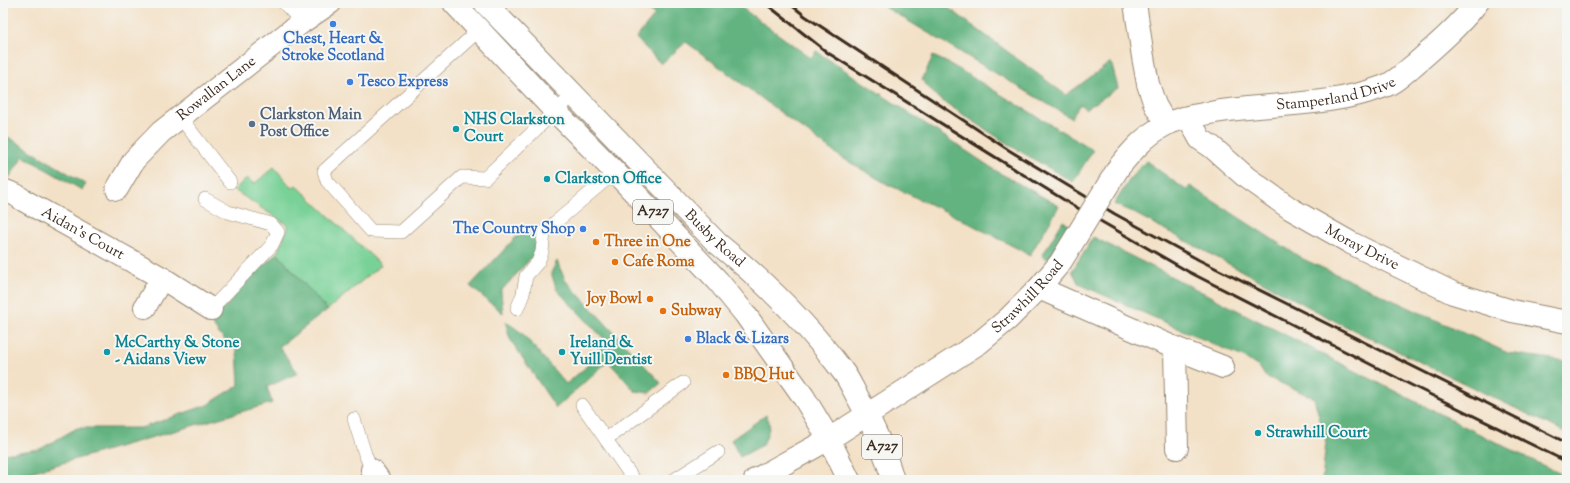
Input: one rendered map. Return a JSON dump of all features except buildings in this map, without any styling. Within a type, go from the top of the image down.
[{"type":"street","name":"Rowallan Lane","points":[[117,189],[134,160],[161,132],[302,22],[330,3]]},
{"type":"street","name":"Busby Road","points":[[454,3],[718,281],[745,314],[803,396],[829,439]]},
{"type":"street","name":"Busby Road","points":[[485,3],[717,243],[760,279],[802,321],[845,374],[868,415],[886,458],[893,480]]},
{"type":"street","points":[[1136,3],[1148,84],[1155,105],[1166,124]]},
{"type":"street","name":"Stamperland Drive","points":[[1166,124],[1190,117],[1230,110],[1324,102],[1358,95],[1386,86],[1397,79],[1428,53],[1477,3]]},
{"type":"street","name":"Moray Drive","points":[[1190,117],[1200,139],[1212,147],[1247,178],[1291,209],[1351,243],[1453,293],[1512,311],[1567,322]]},
{"type":"street","name":"Strawhill Road","points":[[755,480],[829,439],[868,415],[979,343],[1008,319],[1040,288],[1060,264],[1119,168],[1138,144],[1166,124]]},
{"type":"street","name":"Aidan's Court","points":[[3,190],[16,195],[162,278],[211,309]]},
{"type":"street","points":[[145,307],[162,278]]},
{"type":"street","points":[[1040,288],[1175,348],[1223,367]]},
{"type":"street","points":[[1175,348],[1177,448]]},
{"type":"street","name":"A727","points":[[829,439],[849,480]]},
{"type":"lane","points":[[284,3],[302,22]]},
{"type":"lane","points":[[479,30],[324,171],[327,181],[371,232],[401,232],[462,177],[485,178],[555,111],[574,95]]},
{"type":"lane","points":[[180,117],[230,182]]},
{"type":"lane","points":[[517,309],[523,294],[526,276],[538,262],[542,252],[544,232],[615,172]]},
{"type":"lane","points":[[205,199],[228,212],[271,224],[278,232],[272,245],[211,309]]},
{"type":"lane","points":[[606,439],[683,383]]},
{"type":"lane","points":[[582,405],[634,480]]},
{"type":"lane","points":[[354,418],[365,454],[376,475]]},
{"type":"lane","points":[[674,480],[718,452]]},
{"type":"green space","points":[[640,3],[735,3],[811,58],[816,51],[998,172],[1059,206],[1030,255],[955,216],[887,184],[839,156],[686,42],[661,64],[636,38],[655,15]]},
{"type":"green space","points":[[878,3],[942,3],[1066,95],[1111,62],[1118,88],[1086,109],[1080,104],[1071,118]]},
{"type":"green space","points":[[933,56],[950,64],[1093,150],[1073,182],[1011,146],[938,98],[922,80]]},
{"type":"green space","points":[[3,134],[86,184],[82,190],[23,156],[10,177],[3,173]]},
{"type":"green space","points":[[1146,161],[1186,190],[1190,186],[1303,259],[1508,353],[1567,361],[1567,433],[1337,322],[1132,212],[1114,204],[1132,176]]},
{"type":"green space","points":[[274,167],[292,188],[296,185],[381,265],[327,310],[277,253],[289,226],[234,190],[247,178],[254,184]]},
{"type":"green space","points":[[1063,221],[1069,225],[1051,257],[1046,259],[1042,256]]},
{"type":"green space","points":[[539,228],[533,256],[501,291],[503,313],[470,286],[516,237]]},
{"type":"green space","points":[[1093,237],[1507,448],[1567,477],[1567,480],[1322,480],[1326,442],[1314,398],[1265,376],[1260,368],[1245,358],[1079,284],[1072,271]]},
{"type":"green space","points":[[277,253],[327,310],[279,347],[298,373],[267,387],[272,403],[3,480],[3,454],[40,449],[77,428],[141,428],[207,405],[239,385],[237,351],[220,335],[210,321],[231,301],[237,290]]},
{"type":"green space","points":[[557,261],[565,280],[661,383],[649,393],[635,391],[608,361],[556,408],[510,339],[505,321],[522,333],[566,384],[585,368],[606,341],[557,290],[551,273]]},
{"type":"green space","points":[[766,415],[769,426],[763,445],[740,457],[731,440]]},
{"type":"railway","points":[[765,3],[828,53],[1069,203],[1189,272],[1417,388],[1567,462]]},
{"type":"railway","points":[[789,3],[805,16],[1007,149],[1115,214],[1199,260],[1567,443]]},
{"type":"place","name":"Chest, Heart & Stroke Scotland","points":[[333,24]]},
{"type":"place","name":"Tesco Express","points":[[350,82]]},
{"type":"place","name":"Clarkston Main Post Office","points":[[252,124]]},
{"type":"place","name":"NHS Clarkston Court","points":[[456,129]]},
{"type":"place","name":"Clarkston Office","points":[[547,179]]},
{"type":"place","name":"The Country Shop","points":[[583,229]]},
{"type":"place","name":"Three in One","points":[[596,242]]},
{"type":"place","name":"Cafe Roma","points":[[615,262]]},
{"type":"place","name":"Joy Bowl","points":[[650,299]]},
{"type":"place","name":"Subway","points":[[663,311]]},
{"type":"place","name":"Black & Lizars","points":[[688,339]]},
{"type":"place","name":"McCarthy & Stone - Aidans View","points":[[107,352]]},
{"type":"place","name":"Ireland & Yuill Dentist","points":[[562,352]]},
{"type":"place","name":"BBQ Hut","points":[[726,375]]},
{"type":"place","name":"Strawhill Court","points":[[1258,433]]}]
